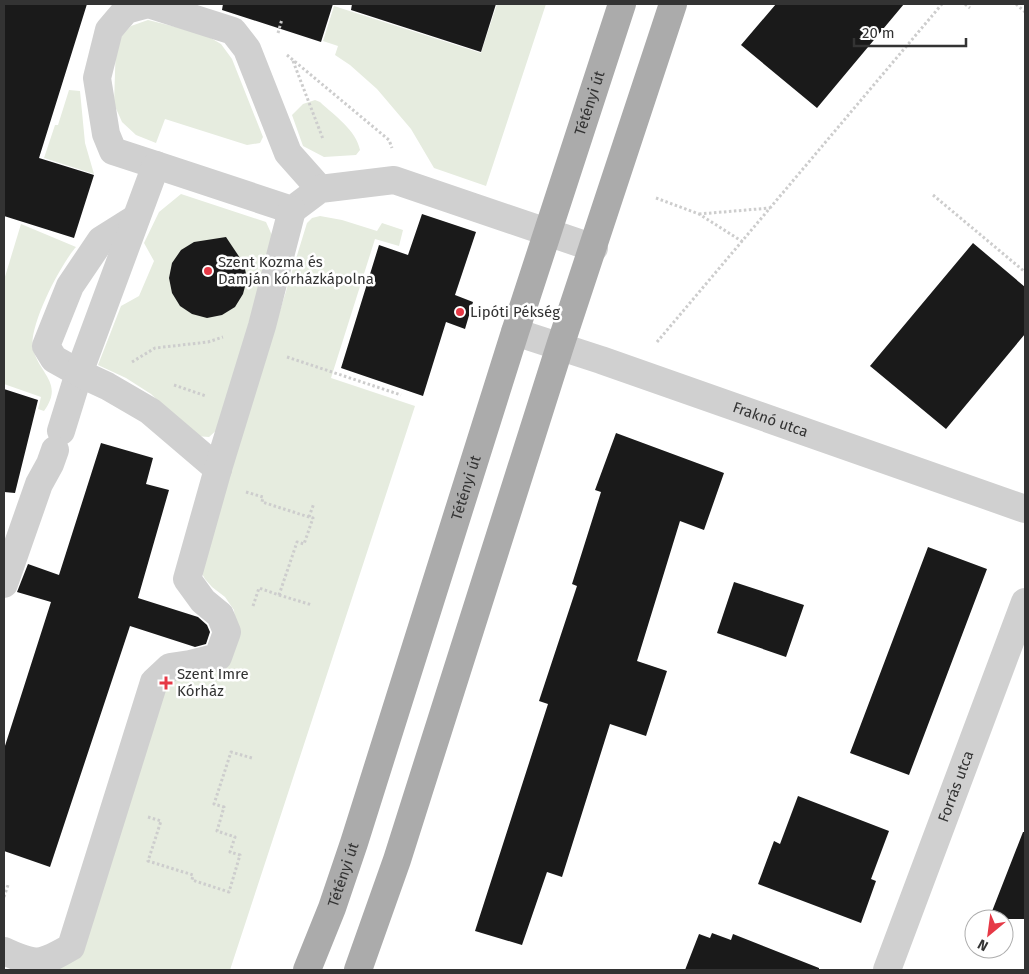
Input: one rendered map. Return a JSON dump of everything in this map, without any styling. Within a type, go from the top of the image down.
[{"type":"main road","name":"Tétényi út","points":[[307,970],[332,908],[357,835],[515,332],[622,4]]},
{"type":"main road","points":[[358,970],[398,860],[560,346],[594,248],[673,4]]},
{"type":"street","points":[[292,210],[113,151],[106,134],[97,78],[109,30],[126,10],[148,4],[233,31],[247,49],[288,153],[331,188]]},
{"type":"street","points":[[4,584],[39,484],[50,464],[78,373],[156,165]]},
{"type":"street","points":[[4,951],[26,961],[47,961],[71,947],[154,682],[170,667],[218,657],[227,632],[220,615],[203,601],[187,579],[216,475],[259,336],[292,210],[331,188],[394,180],[594,248]]},
{"type":"street","points":[[136,218],[101,240],[70,286],[46,346],[54,360],[107,386],[150,411],[216,475]]},
{"type":"street","name":"Fraknó utca","points":[[515,332],[560,346],[1025,509]]},
{"type":"street","name":"Forrás utca","points":[[887,970],[1025,602]]},
{"type":"path","points":[[657,342],[942,4]]},
{"type":"path","points":[[965,4],[970,8]]},
{"type":"path","points":[[1016,4],[1025,12]]},
{"type":"path","points":[[276,37],[282,19]]},
{"type":"path","points":[[280,50],[389,140],[398,160],[394,180]]},
{"type":"path","points":[[293,60],[331,188]]},
{"type":"path","points":[[934,195],[1025,272]]},
{"type":"path","points":[[656,198],[699,214],[743,242]]},
{"type":"path","points":[[699,214],[771,208]]},
{"type":"path","points":[[107,386],[127,365],[155,348],[259,336],[401,395]]},
{"type":"path","points":[[150,411],[162,381],[237,407]]},
{"type":"path","points":[[216,475],[263,497],[262,502],[313,518],[304,544],[297,542],[279,595]]},
{"type":"path","points":[[309,517],[314,503]]},
{"type":"path","points":[[227,632],[243,637],[260,588],[312,605]]},
{"type":"path","points":[[115,806],[161,821],[148,861],[193,875],[192,880],[228,892],[240,855],[230,852],[235,836],[217,831],[224,807],[214,804],[231,752],[252,758]]},
{"type":"path","points":[[4,897],[8,885]]},
{"type":"shaded area","points":[[497,4],[546,4],[486,186],[434,168],[411,129],[377,89],[350,65],[335,55],[338,46],[323,41],[334,6],[481,53]]},
{"type":"shaded area","points":[[148,20],[204,34],[221,44],[232,59],[263,137],[260,143],[247,145],[165,119],[156,143],[136,135],[122,122],[114,104],[116,42],[131,26]]},
{"type":"shaded area","points":[[69,90],[80,91],[85,143],[94,174],[44,158],[55,125],[58,125]]},
{"type":"shaded area","points":[[315,100],[320,102],[350,130],[360,150],[356,155],[324,157],[303,146],[292,115],[303,104]]},
{"type":"shaded area","points":[[181,194],[266,222],[275,242],[219,428],[209,437],[196,436],[151,394],[126,378],[98,365],[121,306],[139,296],[154,261],[144,243],[159,212]]},
{"type":"shaded area","points":[[320,216],[342,220],[377,231],[382,223],[403,230],[399,246],[375,239],[331,378],[415,406],[230,970],[48,970],[164,687],[173,679],[183,676],[214,672],[236,631],[234,610],[225,597],[205,579],[200,570],[307,223],[312,218]]},
{"type":"shaded area","points":[[21,224],[76,247],[54,281],[40,311],[33,339],[33,349],[36,358],[49,379],[51,386],[50,401],[44,411],[38,409],[41,397],[4,384],[4,280]]},
{"type":"building","points":[[4,4],[87,4],[39,158],[94,175],[74,238],[4,216]]},
{"type":"building","points":[[223,4],[333,4],[321,42],[222,10]]},
{"type":"building","points":[[352,4],[496,4],[481,52],[351,10]]},
{"type":"building","points":[[776,4],[904,4],[817,108],[741,45]]},
{"type":"building","points":[[422,214],[476,232],[455,295],[473,302],[465,329],[446,322],[423,396],[341,368],[379,245],[408,255]]},
{"type":"building","name":"Szent Kozma és Damján kórházkápolna","points":[[226,237],[244,264],[247,279],[243,294],[235,307],[222,315],[207,318],[192,314],[180,306],[172,293],[169,278],[172,263],[181,250],[194,242]]},
{"type":"building","points":[[973,243],[1025,287],[1025,334],[946,429],[870,366]]},
{"type":"building","points":[[4,389],[38,400],[15,493],[4,492]]},
{"type":"building","points":[[616,433],[724,473],[704,530],[680,521],[637,661],[667,671],[646,736],[610,724],[562,877],[547,872],[522,945],[475,931],[548,704],[539,701],[577,586],[572,584],[601,492],[595,490]]},
{"type":"building","points":[[101,443],[153,458],[146,484],[169,490],[138,598],[198,617],[207,625],[210,632],[206,644],[195,647],[130,626],[50,867],[4,851],[4,749],[51,602],[17,592],[28,564],[59,575]]},
{"type":"building","points":[[928,547],[987,569],[909,775],[850,753]]},
{"type":"building","points":[[734,582],[804,605],[786,657],[717,633]]},
{"type":"building","points":[[798,796],[889,831],[871,879],[876,881],[861,923],[758,884],[774,841],[780,844]]},
{"type":"building","points":[[1023,832],[1025,832],[1025,919],[1014,919],[1014,909],[993,909]]},
{"type":"building","points":[[712,933],[731,940],[733,934],[819,968],[819,970],[685,970],[699,934],[710,938]]},
{"type":"place","name":"Szent Kozma és Damján kórházkápolna","points":[[208,271]]},
{"type":"place","name":"Lipóti Pékség","points":[[460,312]]},
{"type":"place","name":"Szent Imre Kórház","points":[[166,683]]}]
